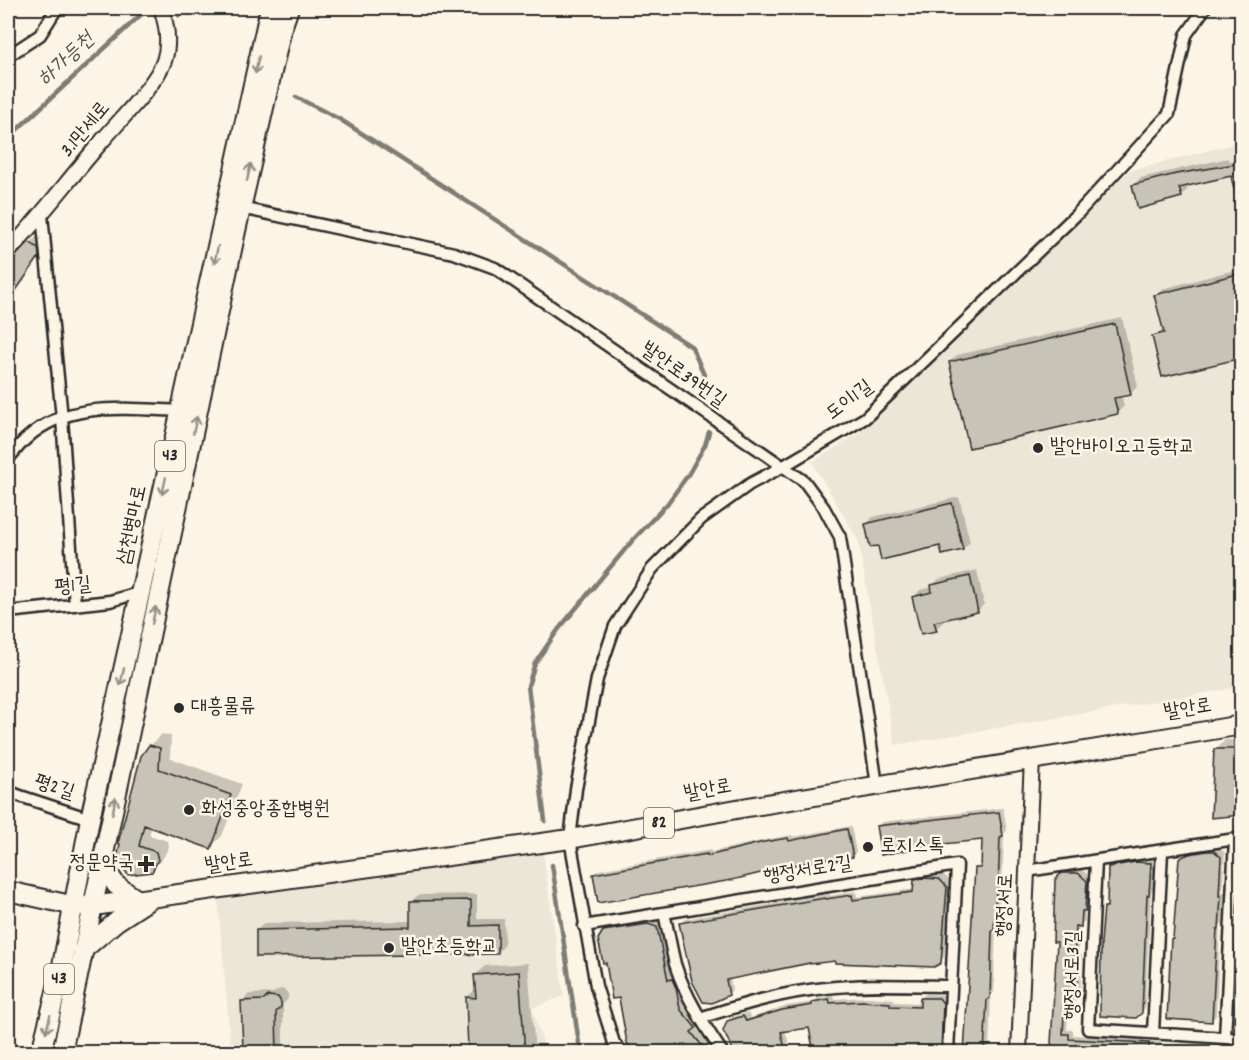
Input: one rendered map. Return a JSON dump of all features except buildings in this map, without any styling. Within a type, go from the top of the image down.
[{"type":"main road","name":"삼천병마로","points":[[62,1053],[84,950],[84,906],[90,819],[270,8]]},
{"type":"main road","name":"삼천병마로","points":[[41,1053],[84,906],[102,863],[241,208],[282,28],[289,8]]},
{"type":"main road","name":"발안로","points":[[84,906],[570,839],[877,785],[1242,725]]},
{"type":"main road","points":[[84,950],[147,899],[116,885],[102,863]]},
{"type":"main road","name":"82","points":[[8,891],[84,906]]},
{"type":"street","points":[[8,56],[40,35],[57,8]]},
{"type":"street","name":"3.1만세로","points":[[8,252],[42,215],[144,92],[163,64],[166,53],[166,21],[161,8]]},
{"type":"street","name":"도이1길","points":[[570,839],[576,789],[597,679],[615,626],[652,570],[701,519],[750,484],[865,418],[1078,213],[1168,114],[1186,35],[1205,8]]},
{"type":"street","name":"발안로39번길","points":[[241,208],[454,254],[495,268],[804,481],[824,508],[840,537],[877,785]]},
{"type":"street","points":[[42,215],[62,418],[75,605]]},
{"type":"street","points":[[8,459],[28,437],[62,418],[102,408],[180,411]]},
{"type":"street","name":"평1길","points":[[8,612],[110,601],[142,592]]},
{"type":"street","name":"행정서로","points":[[1019,1053],[1032,759]]},
{"type":"street","name":"평2길","points":[[8,791],[90,819]]},
{"type":"street","points":[[570,839],[596,986],[614,1043],[622,1053]]},
{"type":"street","points":[[1027,871],[1238,839],[1225,1038]]},
{"type":"street","points":[[1153,1033],[1162,851]]},
{"type":"street","name":"행정서로3길","points":[[1096,861],[1088,1029],[1242,1039]]},
{"type":"street","name":"행정서로2길","points":[[584,926],[957,865],[951,986]]},
{"type":"street","points":[[664,913],[675,964],[683,986],[722,1053]]},
{"type":"street","points":[[700,1018],[755,1001],[825,988],[866,985],[951,986],[948,1053]]},
{"type":"shaded area","name":"발안바이오고등학교","points":[[1241,142],[1241,687],[895,745],[858,540],[812,462],[859,433],[1129,171]]},
{"type":"shaded area","name":"발안초등학교","points":[[543,853],[564,996],[532,1008],[546,1052],[231,1052],[218,899]]},
{"type":"waterway","name":"하가등천","points":[[8,138],[148,8]]},
{"type":"waterway","points":[[296,97],[341,120],[692,347],[704,375],[704,389]]},
{"type":"waterway","points":[[545,821],[528,686],[535,663],[558,630],[632,541],[667,504],[688,475],[705,445],[709,432]]},
{"type":"waterway","points":[[552,865],[579,1043],[585,1052]]},
{"type":"place","name":"발안바이오고등학교","points":[[1038,448]]},
{"type":"place","name":"대흥물류","points":[[179,708]]},
{"type":"place","name":"화성중앙종합병원","points":[[189,810]]},
{"type":"place","name":"로지스톡","points":[[868,847]]},
{"type":"place","name":"정문약국","points":[[146,864]]},
{"type":"place","name":"발안초등학교","points":[[389,948]]}]
